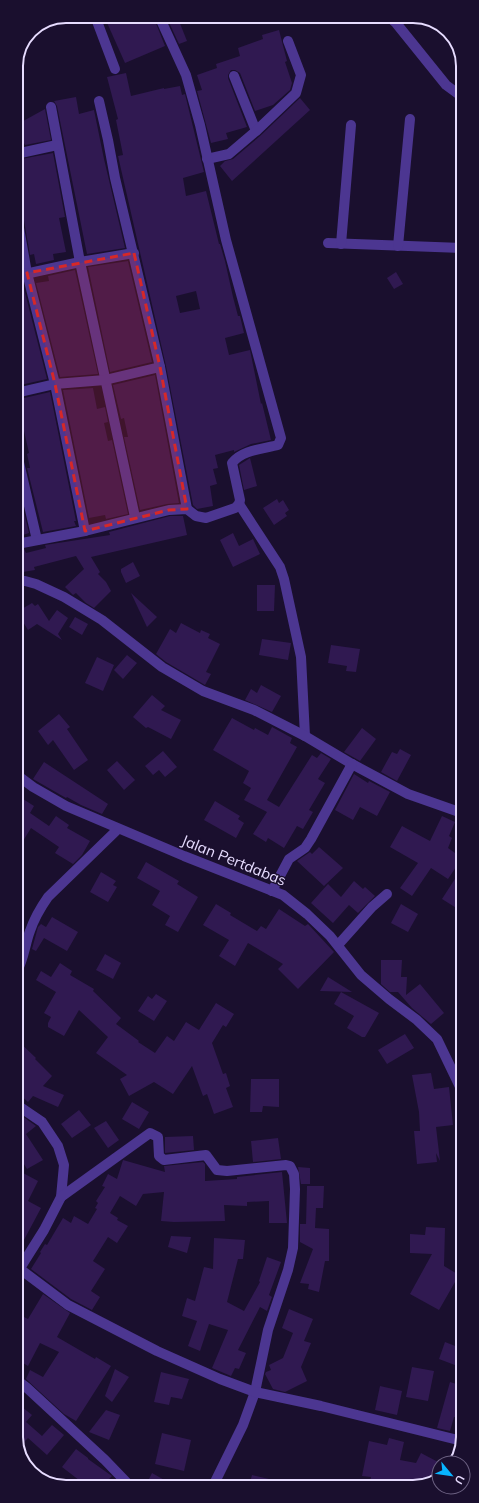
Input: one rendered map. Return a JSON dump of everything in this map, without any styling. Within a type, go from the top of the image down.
[{"type":"street","points":[[98,23],[115,69]]},
{"type":"street","points":[[161,23],[186,74],[200,125],[226,240],[281,438],[278,445],[242,454],[236,457],[232,464],[240,500],[239,504],[280,567],[284,579],[301,657],[305,736]]},
{"type":"street","points":[[396,23],[446,85],[456,92]]},
{"type":"street","points":[[207,159],[229,154],[296,93],[301,74],[288,41]]},
{"type":"street","points":[[234,76],[256,131]]},
{"type":"street","points":[[99,101],[115,178],[160,367],[187,509]]},
{"type":"street","points":[[51,107],[80,262],[135,517]]},
{"type":"street","points":[[398,246],[410,119]]},
{"type":"street","points":[[342,244],[351,124]]},
{"type":"street","points":[[23,152],[57,145]]},
{"type":"street","points":[[328,243],[456,248]]},
{"type":"street","points":[[23,250],[27,273],[55,384],[85,530]]},
{"type":"street","points":[[23,274],[80,262],[134,253]]},
{"type":"street","points":[[23,391],[55,384],[105,380],[160,367]]},
{"type":"street","points":[[23,483],[37,540]]},
{"type":"street","points":[[23,543],[169,510],[187,509],[196,516],[206,518],[234,508],[239,504]]},
{"type":"street","points":[[23,581],[36,584],[64,597],[102,620],[162,667],[203,691],[254,710],[305,736],[352,764],[408,794],[456,811]]},
{"type":"street","points":[[272,891],[289,859],[305,848],[311,839],[352,764]]},
{"type":"street","name":"Jalan Pertdabas","points":[[23,780],[66,806],[118,829],[283,895],[307,914],[338,945],[361,975],[417,1020],[437,1039],[456,1078]]},
{"type":"street","points":[[23,956],[30,930],[48,897],[118,829]]},
{"type":"street","points":[[338,945],[372,907],[387,894]]},
{"type":"street","points":[[23,1109],[42,1122],[58,1146],[64,1165],[61,1197],[44,1230],[23,1264]]},
{"type":"street","points":[[61,1197],[150,1133],[158,1136],[159,1156],[164,1160],[206,1155],[217,1170],[227,1171],[286,1165],[290,1166],[294,1174],[295,1189],[293,1248],[288,1270],[268,1330],[256,1392],[243,1425],[216,1480]]},
{"type":"street","points":[[23,1274],[68,1305],[157,1351],[220,1379],[256,1392],[321,1406],[456,1440]]},
{"type":"street","points":[[23,1385],[105,1460],[124,1480]]},
{"type":"highlighted area","points":[[134,253],[160,367],[187,509],[169,510],[85,531],[55,384],[27,273]]},
{"type":"building","points":[[107,23],[156,23],[165,46],[125,63]]},
{"type":"building","points":[[169,23],[180,23],[187,41],[179,44]]},
{"type":"building","points":[[279,30],[287,61],[285,62],[292,83],[290,90],[273,105],[255,111],[240,73],[235,70],[231,70],[228,78],[247,127],[226,133],[228,139],[211,143],[197,91],[202,90],[197,75],[217,68],[216,64],[240,56],[238,48],[263,39],[262,35]]},
{"type":"building","points":[[126,73],[131,96],[164,88],[180,86],[182,95],[185,94],[204,172],[183,178],[186,196],[206,191],[238,316],[240,316],[244,333],[225,338],[229,355],[250,350],[261,404],[262,403],[271,440],[251,444],[234,452],[234,450],[215,455],[218,468],[213,469],[217,484],[210,486],[213,506],[197,509],[193,505],[166,366],[118,156],[123,155],[116,120],[118,119],[107,77]],"holes":[[[196,291],[200,309],[180,313],[176,296]]]},
{"type":"building","points":[[76,97],[79,114],[94,110],[125,248],[87,254],[57,106],[54,101]]},
{"type":"building","points":[[300,98],[310,110],[232,181],[220,166],[225,161],[233,159]]},
{"type":"building","points":[[45,109],[51,140],[25,145],[23,141],[23,121]]},
{"type":"building","points":[[53,153],[65,217],[59,218],[66,252],[53,254],[54,260],[36,264],[34,254],[30,255],[23,215],[23,159]]},
{"type":"building","points":[[128,261],[152,362],[110,372],[88,267]]},
{"type":"building","points":[[75,270],[98,374],[60,377],[36,283],[49,281],[48,276]]},
{"type":"building","points":[[396,272],[403,284],[394,289],[387,278]]},
{"type":"building","points":[[23,285],[47,379],[23,384]]},
{"type":"building","points":[[155,375],[179,503],[140,510],[124,437],[128,437],[124,418],[121,419],[113,385]]},
{"type":"building","points":[[93,388],[97,409],[105,407],[108,422],[104,423],[108,441],[112,440],[128,514],[106,519],[105,515],[89,518],[63,390]]},
{"type":"building","points":[[50,392],[76,526],[43,532],[27,468],[30,468],[27,454],[29,453],[23,431],[23,398]]},
{"type":"building","points":[[250,458],[257,486],[244,490],[239,465]]},
{"type":"building","points":[[277,499],[279,503],[283,500],[289,510],[285,513],[287,516],[274,525],[263,508]]},
{"type":"building","points":[[23,508],[29,533],[23,535]]},
{"type":"building","points":[[170,516],[183,516],[187,535],[91,557],[100,572],[98,574],[106,582],[111,591],[94,608],[86,603],[76,593],[73,595],[65,587],[84,569],[76,556],[34,567],[35,570],[23,572],[23,549],[26,553],[46,548],[45,545],[110,535],[109,532]]},
{"type":"building","points":[[233,533],[239,546],[253,539],[260,554],[233,567],[220,540]]},
{"type":"building","points":[[133,562],[140,576],[126,583],[121,569]]},
{"type":"building","points":[[257,585],[275,585],[274,611],[257,611]]},
{"type":"building","points":[[131,593],[157,617],[147,627]]},
{"type":"building","points":[[32,603],[35,606],[38,604],[49,621],[57,610],[68,618],[58,634],[62,640],[37,624],[28,630],[23,622],[23,608]]},
{"type":"building","points":[[75,617],[88,624],[82,635],[69,627]]},
{"type":"building","points":[[181,623],[200,633],[201,630],[210,634],[208,638],[220,644],[206,672],[211,674],[205,685],[166,662],[156,654],[170,629],[176,633]]},
{"type":"building","points":[[262,639],[291,643],[288,660],[259,655]]},
{"type":"building","points":[[331,645],[360,649],[356,672],[346,671],[347,666],[328,663]]},
{"type":"building","points":[[127,655],[137,663],[123,679],[114,670]]},
{"type":"building","points":[[97,657],[114,665],[103,691],[85,683]]},
{"type":"building","points":[[261,685],[281,696],[272,712],[245,700],[251,689],[257,693]]},
{"type":"building","points":[[152,695],[165,706],[161,710],[181,720],[171,739],[148,727],[146,728],[133,717]]},
{"type":"building","points":[[59,714],[70,727],[67,729],[88,760],[74,770],[53,740],[48,745],[38,731]]},
{"type":"building","points":[[232,718],[254,730],[255,728],[268,735],[272,727],[292,738],[290,743],[297,747],[267,800],[279,807],[312,755],[317,758],[321,753],[331,759],[318,779],[325,783],[309,810],[313,812],[303,829],[297,826],[284,848],[268,838],[266,842],[253,834],[267,812],[244,800],[251,788],[243,783],[249,771],[213,750]]},
{"type":"building","points":[[362,728],[376,739],[360,761],[344,752]]},
{"type":"building","points":[[400,749],[411,755],[397,781],[381,772],[392,752],[397,754]]},
{"type":"building","points":[[163,751],[177,767],[165,777],[159,770],[153,775],[145,766]]},
{"type":"building","points":[[117,761],[135,780],[124,790],[107,770]]},
{"type":"building","points":[[44,762],[108,804],[102,814],[67,797],[66,798],[33,779]]},
{"type":"building","points":[[354,774],[368,783],[369,781],[390,792],[377,816],[360,807],[353,820],[335,810]]},
{"type":"building","points":[[23,799],[34,806],[30,813],[49,826],[56,816],[69,825],[67,828],[90,841],[82,855],[73,864],[55,853],[59,847],[31,828],[23,841]]},
{"type":"building","points":[[215,801],[240,816],[238,819],[244,823],[236,838],[204,820]]},
{"type":"building","points":[[442,816],[455,822],[449,836],[452,838],[448,848],[456,854],[456,867],[448,879],[431,868],[412,896],[400,888],[418,863],[390,847],[402,826],[430,841]]},
{"type":"building","points":[[319,847],[343,868],[324,886],[297,861],[310,852],[312,854]]},
{"type":"building","points":[[146,862],[179,881],[177,884],[198,897],[178,932],[165,925],[170,916],[152,905],[160,891],[137,878]]},
{"type":"building","points":[[101,872],[116,881],[113,885],[117,887],[108,902],[90,892]]},
{"type":"building","points":[[456,877],[456,908],[442,899]]},
{"type":"building","points":[[354,881],[363,889],[365,887],[375,896],[358,913],[349,905],[333,923],[311,903],[328,884],[341,897]]},
{"type":"building","points":[[216,904],[231,913],[230,915],[257,931],[261,926],[266,929],[279,909],[305,926],[308,924],[334,952],[298,989],[278,969],[283,964],[248,943],[235,966],[219,956],[229,940],[203,925]]},
{"type":"building","points":[[401,904],[418,914],[408,932],[391,923]]},
{"type":"building","points":[[52,917],[78,932],[67,951],[44,938],[36,951],[32,949],[38,927],[41,924],[46,927]]},
{"type":"building","points":[[105,954],[121,963],[113,979],[96,970]]},
{"type":"building","points":[[381,960],[402,960],[401,977],[407,977],[406,995],[420,984],[444,1013],[431,1024],[412,1008],[398,992],[390,992],[381,984]]},
{"type":"building","points":[[60,963],[72,971],[70,975],[94,989],[93,991],[121,1018],[116,1024],[139,1041],[138,1042],[155,1053],[167,1036],[174,1041],[186,1022],[199,1030],[216,1003],[234,1014],[226,1027],[223,1025],[212,1043],[223,1074],[226,1073],[230,1086],[226,1088],[233,1107],[214,1114],[207,1094],[203,1096],[192,1066],[173,1094],[154,1082],[129,1096],[120,1079],[127,1075],[96,1053],[108,1037],[79,1010],[64,1036],[48,1027],[51,1017],[44,1013],[56,992],[36,980],[41,971],[51,977]]},
{"type":"building","points":[[328,977],[352,992],[320,991]]},
{"type":"building","points":[[341,992],[379,1013],[365,1037],[362,1037],[347,1028],[354,1016],[334,1004]]},
{"type":"building","points":[[156,994],[167,1001],[154,1021],[138,1011],[148,996],[152,999]]},
{"type":"building","points":[[405,1034],[414,1048],[387,1064],[378,1050]]},
{"type":"building","points":[[23,1046],[52,1076],[43,1086],[64,1095],[58,1107],[33,1096],[28,1102],[23,1097]]},
{"type":"building","points":[[431,1073],[434,1089],[449,1087],[453,1125],[436,1127],[440,1161],[436,1153],[437,1162],[417,1164],[414,1131],[420,1131],[419,1112],[412,1075]]},
{"type":"building","points":[[251,1079],[279,1079],[279,1107],[263,1106],[262,1112],[250,1112]]},
{"type":"building","points":[[132,1102],[149,1112],[139,1129],[122,1119]]},
{"type":"building","points":[[79,1110],[91,1125],[72,1138],[61,1124]]},
{"type":"building","points":[[23,1117],[36,1126],[26,1134],[43,1160],[27,1169],[23,1163]]},
{"type":"building","points":[[106,1121],[119,1140],[108,1148],[94,1128]]},
{"type":"building","points":[[193,1136],[194,1150],[165,1153],[165,1137]]},
{"type":"building","points":[[278,1138],[281,1159],[253,1162],[251,1141]]},
{"type":"building","points":[[123,1160],[165,1172],[164,1166],[203,1162],[205,1164],[205,1181],[237,1179],[237,1177],[282,1172],[287,1223],[269,1223],[269,1201],[247,1202],[247,1206],[224,1205],[225,1221],[174,1222],[161,1221],[164,1192],[143,1194],[136,1206],[120,1196],[110,1213],[118,1218],[117,1220],[128,1226],[117,1243],[108,1237],[93,1261],[105,1269],[91,1291],[100,1297],[92,1310],[71,1299],[31,1269],[45,1244],[47,1245],[63,1218],[71,1223],[74,1216],[88,1224],[97,1209],[95,1208],[98,1203],[96,1201],[105,1187],[102,1186],[108,1174],[117,1179]]},
{"type":"building","points":[[298,1167],[310,1168],[310,1184],[301,1184]]},
{"type":"building","points":[[23,1173],[38,1181],[28,1201],[41,1208],[23,1242]]},
{"type":"building","points":[[307,1186],[324,1186],[323,1208],[316,1208],[315,1228],[329,1229],[329,1261],[325,1261],[319,1292],[308,1289],[309,1284],[300,1283],[313,1249],[300,1242],[300,1224],[306,1224]]},
{"type":"building","points":[[426,1227],[445,1228],[444,1266],[456,1273],[456,1280],[439,1310],[410,1294],[432,1254],[410,1253],[410,1234],[425,1235]]},
{"type":"building","points":[[171,1236],[191,1237],[187,1253],[168,1247]]},
{"type":"building","points":[[214,1238],[245,1240],[243,1259],[238,1259],[227,1302],[244,1311],[260,1282],[259,1281],[267,1257],[281,1262],[269,1295],[272,1297],[267,1311],[260,1307],[238,1350],[246,1353],[239,1369],[235,1368],[231,1376],[212,1368],[228,1330],[209,1324],[200,1351],[188,1346],[197,1321],[182,1316],[187,1298],[195,1301],[204,1267],[213,1269]]},
{"type":"building","points":[[43,1294],[70,1313],[57,1337],[95,1359],[96,1357],[111,1366],[76,1421],[64,1414],[26,1379],[30,1370],[43,1377],[59,1352],[40,1343],[28,1366],[23,1363],[23,1316],[28,1319]]},
{"type":"building","points":[[289,1309],[313,1319],[304,1341],[311,1343],[301,1367],[307,1381],[285,1392],[273,1389],[265,1374],[271,1370],[269,1365],[283,1358],[293,1333],[282,1328]]},
{"type":"building","points":[[445,1342],[456,1346],[456,1365],[439,1359]]},
{"type":"building","points":[[412,1367],[434,1371],[428,1401],[406,1397]]},
{"type":"building","points":[[115,1369],[129,1377],[112,1402],[105,1396]]},
{"type":"building","points":[[161,1372],[189,1379],[182,1399],[171,1397],[169,1405],[154,1402]]},
{"type":"building","points":[[450,1382],[456,1384],[456,1417],[454,1417],[450,1431],[437,1428]]},
{"type":"building","points":[[380,1386],[402,1391],[397,1415],[375,1410]]},
{"type":"building","points":[[23,1408],[32,1415],[26,1422],[42,1436],[52,1425],[64,1435],[47,1455],[28,1438],[24,1442]]},
{"type":"building","points":[[106,1410],[120,1415],[109,1440],[89,1432]]},
{"type":"building","points":[[162,1433],[191,1440],[184,1471],[155,1464]]},
{"type":"building","points":[[389,1438],[404,1442],[400,1460],[416,1463],[421,1453],[431,1458],[431,1476],[418,1480],[370,1480],[371,1477],[362,1476],[369,1441],[387,1445]]},
{"type":"building","points":[[76,1449],[112,1476],[109,1479],[111,1480],[79,1480],[62,1467]]},
{"type":"building","points":[[152,1473],[164,1480],[148,1480]]},
{"type":"building","points":[[252,1475],[273,1480],[251,1480]]}]
